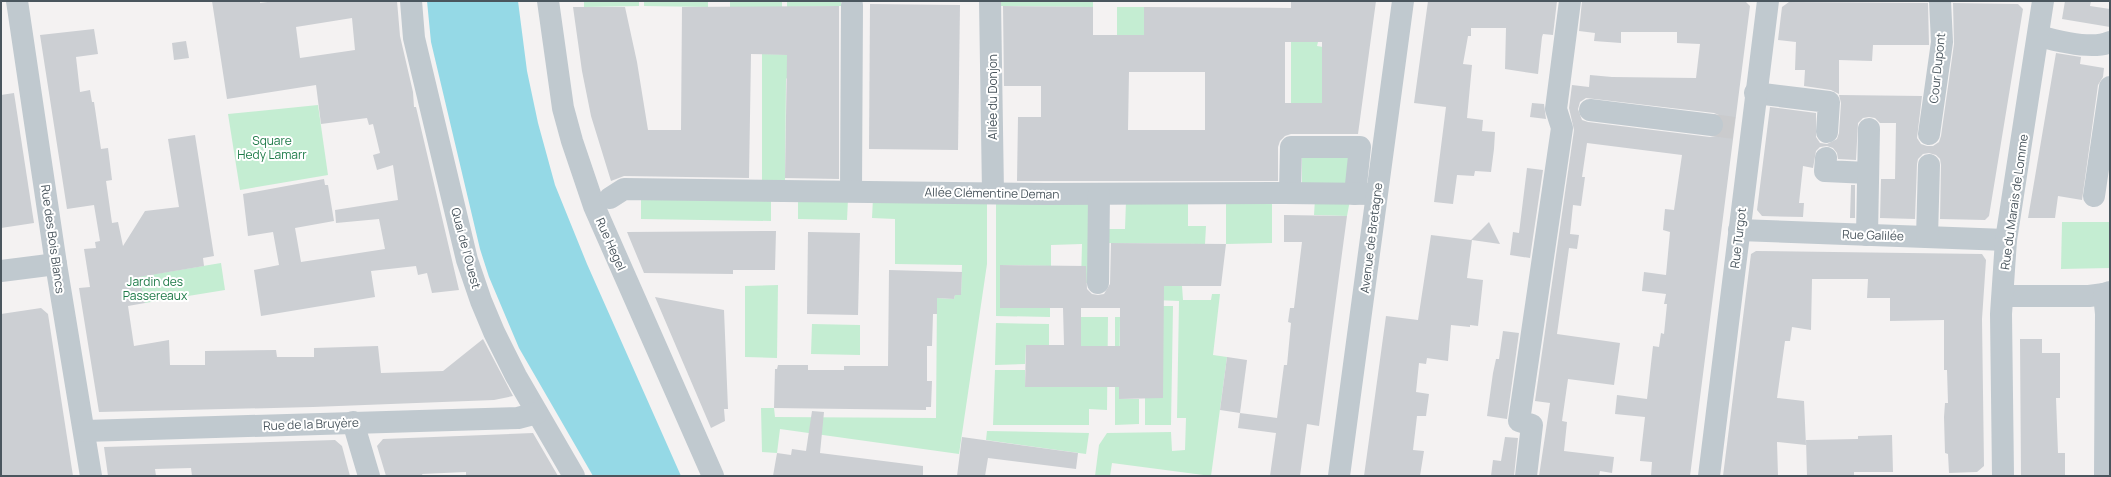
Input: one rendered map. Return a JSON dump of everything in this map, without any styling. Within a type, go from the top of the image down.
[{"type":"street","name":"Rue des Bois Blancs","points":[[17,1],[56,264],[85,431],[91,476]]},
{"type":"street","name":"Quai de l'Ouest","points":[[411,1],[414,38],[467,260],[494,332],[537,413],[574,476]]},
{"type":"street","name":"Rue Hegel","points":[[548,1],[564,114],[591,199],[712,476]]},
{"type":"street","name":"Allée du Donjon","points":[[990,1],[993,193]]},
{"type":"street","name":"Avenue de Bretagne","points":[[1339,476],[1403,1]]},
{"type":"street","points":[[1526,476],[1532,425],[1519,421],[1562,128],[1556,109],[1570,1]]},
{"type":"street","name":"Rue Turgot","points":[[1709,476],[1739,230],[1743,129],[1755,93],[1768,1]]},
{"type":"street","name":"Cour Dupont","points":[[1929,134],[1942,42],[1940,1]]},
{"type":"street","name":"Rue du Marais de Lomme","points":[[2003,476],[2003,296],[2006,240],[2039,36],[2043,1]]},
{"type":"street","points":[[851,191],[852,5]]},
{"type":"street","points":[[2039,36],[2108,48]]},
{"type":"street","points":[[2094,196],[2110,87]]},
{"type":"street","points":[[1755,93],[1829,102],[1827,132]]},
{"type":"street","points":[[1590,110],[1712,125]]},
{"type":"street","points":[[1867,235],[1869,129]]},
{"type":"street","points":[[1290,193],[1291,147],[1360,147],[1355,194]]},
{"type":"street","points":[[1826,158],[1825,171],[1868,173]]},
{"type":"street","points":[[1927,237],[1929,165]]},
{"type":"street","name":"Allée Clémentine Deman","points":[[610,198],[624,189],[1099,194],[1376,194]]},
{"type":"street","points":[[1098,283],[1099,194]]},
{"type":"street","name":"Rue Galilée","points":[[1739,230],[2006,240]]},
{"type":"street","points":[[1,272],[56,264]]},
{"type":"street","points":[[2003,296],[2089,296],[2108,304],[2105,476]]},
{"type":"street","name":"Rue de la Bruyère","points":[[85,431],[518,418],[537,413]]},
{"type":"street","points":[[353,422],[369,476]]},
{"type":"green space","points":[[584,1],[639,1],[639,6],[584,7]]},
{"type":"green space","points":[[644,1],[708,1],[708,7],[644,6]]},
{"type":"green space","points":[[730,1],[782,1],[782,7],[730,7]]},
{"type":"green space","points":[[787,1],[841,1],[841,6],[787,7]]},
{"type":"green space","points":[[1001,1],[1093,1],[1093,7],[1001,6]]},
{"type":"green space","points":[[1117,7],[1144,7],[1144,35],[1117,35]]},
{"type":"green space","points":[[1291,42],[1318,42],[1317,46],[1323,47],[1322,103],[1291,103]]},
{"type":"green space","points":[[762,54],[808,55],[786,79],[785,183],[762,187]]},
{"type":"green space","name":"Square Hedy Lamarr","points":[[318,105],[328,175],[240,190],[228,114]]},
{"type":"green space","points":[[1302,152],[1355,152],[1352,185],[1302,184]]},
{"type":"green space","points":[[641,195],[771,197],[771,221],[641,219]]},
{"type":"green space","points":[[873,198],[987,199],[987,264],[959,454],[780,429],[777,453],[762,452],[761,408],[774,408],[775,417],[936,418],[937,298],[954,299],[955,295],[961,295],[962,265],[895,264],[895,219],[872,218]]},
{"type":"green space","points":[[798,199],[848,199],[847,220],[798,219]]},
{"type":"green space","points":[[996,199],[1090,199],[1090,283],[1081,283],[1082,244],[1051,245],[1051,266],[1000,265],[1000,308],[1050,308],[1050,317],[996,316]]},
{"type":"green space","points":[[1226,199],[1272,199],[1272,243],[1226,244]]},
{"type":"green space","points":[[1315,199],[1350,200],[1347,216],[1314,215]]},
{"type":"green space","points":[[1126,201],[1188,201],[1188,226],[1206,226],[1205,244],[1103,243],[1103,229],[1125,229]]},
{"type":"green space","points":[[2062,222],[2110,222],[2110,268],[2061,269]]},
{"type":"green space","name":"Jardin des Passereaux","points":[[221,263],[225,290],[145,303],[143,296],[107,282]]},
{"type":"green space","points":[[778,285],[777,358],[745,357],[745,286]]},
{"type":"green space","points":[[1155,286],[1182,286],[1183,300],[1211,300],[1212,294],[1220,294],[1213,355],[1227,357],[1211,476],[1112,463],[1110,476],[1095,476],[1099,445],[1107,433],[1171,432],[1172,451],[1185,450],[1186,418],[1177,418],[1179,301],[1155,300]]},
{"type":"green space","points":[[1163,306],[1173,306],[1171,425],[1145,425],[1145,398],[1162,398]]},
{"type":"green space","points":[[1081,317],[1108,317],[1107,410],[1089,409],[1089,425],[993,425],[995,370],[1025,370],[1025,387],[1081,346]]},
{"type":"green space","points":[[1115,317],[1120,317],[1119,399],[1139,399],[1139,424],[1115,425]]},
{"type":"green space","points":[[996,323],[1049,324],[1049,345],[1026,345],[1025,364],[995,365]]},
{"type":"green space","points":[[812,324],[860,325],[860,355],[811,354]]},
{"type":"green space","points":[[987,431],[1089,433],[1086,454],[986,440]]},
{"type":"water","points":[[427,1],[518,1],[527,71],[538,123],[555,185],[587,264],[681,476],[593,476],[519,348],[489,277],[480,249],[431,42]]},
{"type":"building","points":[[212,1],[260,1],[260,3],[275,1],[397,1],[400,36],[413,92],[414,107],[416,107],[459,290],[432,293],[427,273],[418,275],[416,266],[371,271],[375,297],[261,316],[254,270],[279,265],[273,232],[248,236],[243,194],[324,179],[325,185],[328,185],[334,221],[295,228],[301,262],[385,249],[379,219],[336,223],[335,210],[398,200],[393,165],[377,170],[373,155],[380,153],[373,124],[369,125],[367,118],[321,124],[316,85],[227,99]],"holes":[[[352,18],[355,50],[300,58],[296,27]]]},
{"type":"building","points":[[1291,1],[1376,1],[1358,134],[1291,134],[1285,136],[1280,141],[1278,147],[1278,181],[1017,181],[1018,117],[1041,117],[1041,86],[1004,86],[1003,6],[1093,7],[1093,35],[1144,35],[1144,7],[1291,8]],"holes":[[[1285,42],[1322,42],[1322,103],[1285,103]],[[1129,72],[1205,72],[1205,130],[1128,130]]]},
{"type":"building","points":[[1428,1],[1557,1],[1553,35],[1543,34],[1542,37],[1538,74],[1505,69],[1506,28],[1471,28],[1471,36],[1468,36],[1463,64],[1472,65],[1467,118],[1483,120],[1482,131],[1495,132],[1494,149],[1491,172],[1475,171],[1474,176],[1457,175],[1453,204],[1434,202],[1446,107],[1414,103]]},
{"type":"building","points":[[1582,1],[1745,1],[1750,6],[1690,476],[1651,476],[1652,462],[1640,461],[1645,417],[1615,414],[1617,395],[1647,399],[1653,346],[1659,347],[1661,333],[1664,334],[1667,304],[1664,304],[1666,294],[1642,291],[1644,272],[1666,275],[1670,232],[1663,230],[1665,209],[1674,210],[1682,155],[1587,143],[1582,177],[1585,177],[1581,206],[1573,205],[1570,234],[1579,235],[1577,249],[1569,248],[1557,334],[1620,343],[1614,385],[1568,379],[1562,421],[1567,422],[1564,451],[1614,457],[1612,473],[1600,471],[1599,476],[1539,476],[1550,403],[1535,401],[1574,130],[1569,108],[1572,85],[1589,87],[1590,75],[1612,77],[1696,78],[1700,44],[1677,43],[1677,32],[1621,32],[1621,43],[1594,41],[1595,33],[1579,31]],"holes":[[[1586,98],[1714,113],[1719,115],[1723,120],[1724,127],[1717,136],[1710,137],[1588,122],[1582,120],[1578,109],[1580,102]]]},
{"type":"building","points":[[2065,1],[2091,1],[2090,6],[2110,9],[2110,27],[2062,19]]},
{"type":"building","points":[[1789,2],[1928,3],[1929,45],[1873,45],[1872,61],[1839,60],[1839,94],[1831,90],[1804,86],[1805,70],[1795,70],[1796,42],[1778,40],[1782,7]]},
{"type":"building","points":[[1953,3],[2018,4],[2023,9],[1989,216],[1985,220],[1940,219],[1940,159],[1936,155],[1929,153],[1923,154],[1918,159],[1915,219],[1880,218],[1881,179],[1895,179],[1896,123],[1880,123],[1875,118],[1869,117],[1863,118],[1858,123],[1856,160],[1838,159],[1837,153],[1833,148],[1827,146],[1820,147],[1816,151],[1813,168],[1803,166],[1799,203],[1804,203],[1803,217],[1762,216],[1757,210],[1770,107],[1816,113],[1816,137],[1820,143],[1827,144],[1837,139],[1839,133],[1841,103],[1839,95],[1922,96],[1917,138],[1921,144],[1927,146],[1933,146],[1939,142],[1954,44]]},
{"type":"building","points":[[870,4],[960,5],[958,150],[869,149]]},
{"type":"building","points":[[839,6],[839,179],[785,178],[787,55],[751,54],[749,178],[624,176],[611,181],[591,116],[582,71],[573,7],[625,7],[637,62],[648,130],[681,130],[682,7]]},
{"type":"building","points":[[94,29],[98,54],[76,57],[80,92],[90,90],[92,102],[94,102],[101,149],[108,148],[112,180],[106,181],[112,223],[118,222],[123,246],[145,211],[179,207],[168,139],[195,135],[214,256],[203,258],[204,266],[139,277],[145,303],[128,306],[134,346],[169,340],[170,365],[205,365],[205,351],[276,350],[277,357],[314,357],[314,348],[378,346],[381,373],[443,371],[483,339],[513,396],[494,400],[313,407],[99,412],[79,288],[90,287],[84,249],[96,248],[95,242],[100,241],[94,205],[67,209],[40,35]]},
{"type":"building","points":[[186,41],[189,58],[174,60],[172,43]]},
{"type":"building","points":[[2056,53],[2081,57],[2080,64],[2104,68],[2103,77],[2098,85],[2082,200],[2058,196],[2055,218],[2028,218]]},
{"type":"building","points":[[14,93],[34,223],[1,228],[1,95]]},
{"type":"building","points":[[1532,103],[1544,104],[1546,119],[1530,117]]},
{"type":"building","points":[[1527,168],[1543,170],[1530,258],[1510,255],[1513,232],[1519,233]]},
{"type":"building","points":[[1851,185],[1855,185],[1855,218],[1850,218]]},
{"type":"building","points":[[1284,215],[1347,216],[1319,426],[1307,424],[1300,476],[1270,476],[1276,433],[1238,428],[1240,413],[1277,418],[1284,365],[1287,365],[1291,323],[1288,322],[1290,308],[1294,308],[1302,242],[1284,242]]},
{"type":"building","points":[[1489,222],[1500,244],[1472,240],[1467,278],[1483,280],[1478,326],[1470,325],[1470,327],[1451,325],[1448,361],[1427,358],[1426,364],[1419,363],[1416,392],[1429,394],[1426,416],[1417,416],[1413,450],[1424,451],[1420,476],[1364,476],[1386,316],[1418,320],[1431,235],[1471,240]]},
{"type":"building","points":[[776,231],[775,270],[733,270],[733,274],[644,273],[627,232]]},
{"type":"building","points":[[808,232],[860,233],[858,315],[807,314]]},
{"type":"building","points":[[1111,243],[1226,244],[1221,286],[1164,286],[1163,398],[1119,399],[1119,387],[1025,387],[1026,345],[1064,345],[1063,308],[1000,308],[1000,265],[1086,266],[1087,289],[1092,294],[1104,294],[1110,284]],"holes":[[[1081,308],[1120,308],[1120,346],[1081,346]]]},
{"type":"building","points":[[1756,251],[1982,254],[1986,260],[1982,319],[1984,466],[1977,472],[1949,473],[1948,454],[1945,453],[1944,417],[1945,403],[1948,403],[1947,370],[1944,370],[1944,320],[1890,321],[1890,298],[1867,298],[1868,279],[1812,279],[1811,330],[1792,327],[1790,341],[1785,341],[1777,398],[1804,401],[1806,445],[1777,442],[1778,476],[1723,476],[1751,254]]},
{"type":"building","points":[[889,270],[962,272],[961,295],[955,295],[954,299],[937,298],[937,314],[933,314],[932,346],[927,346],[927,381],[932,381],[931,407],[926,407],[926,410],[774,408],[775,369],[777,369],[778,365],[808,365],[808,370],[844,370],[844,366],[888,366]]},
{"type":"building","points":[[655,297],[724,310],[728,409],[724,409],[725,421],[711,428]]},
{"type":"building","points":[[41,308],[48,314],[73,476],[1,476],[1,314]]},
{"type":"building","points":[[1503,331],[1519,333],[1507,419],[1487,416],[1493,373],[1496,359],[1499,359]]},
{"type":"building","points":[[2020,339],[2042,339],[2042,353],[2060,353],[2060,398],[2056,398],[2058,453],[2065,453],[2065,476],[2021,476]]},
{"type":"building","points":[[1227,357],[1247,360],[1240,413],[1220,410]]},
{"type":"building","points":[[812,411],[824,412],[820,453],[923,466],[923,476],[773,476],[777,453],[791,455],[792,449],[806,451]]},
{"type":"building","points":[[533,433],[558,476],[466,476],[466,472],[422,474],[423,476],[386,476],[377,446],[383,439]]},
{"type":"building","points":[[1892,435],[1893,472],[1854,472],[1854,476],[1807,476],[1806,440],[1858,439],[1858,436]]},
{"type":"building","points":[[962,437],[1078,453],[1076,469],[988,458],[985,476],[957,476]]},
{"type":"building","points":[[1505,437],[1518,438],[1514,476],[1491,476],[1493,460],[1501,461]]},
{"type":"building","points":[[335,440],[342,446],[350,476],[192,476],[191,468],[155,469],[156,476],[108,476],[104,447]]},
{"type":"tunnel","points":[[1712,125],[1735,128]]}]
